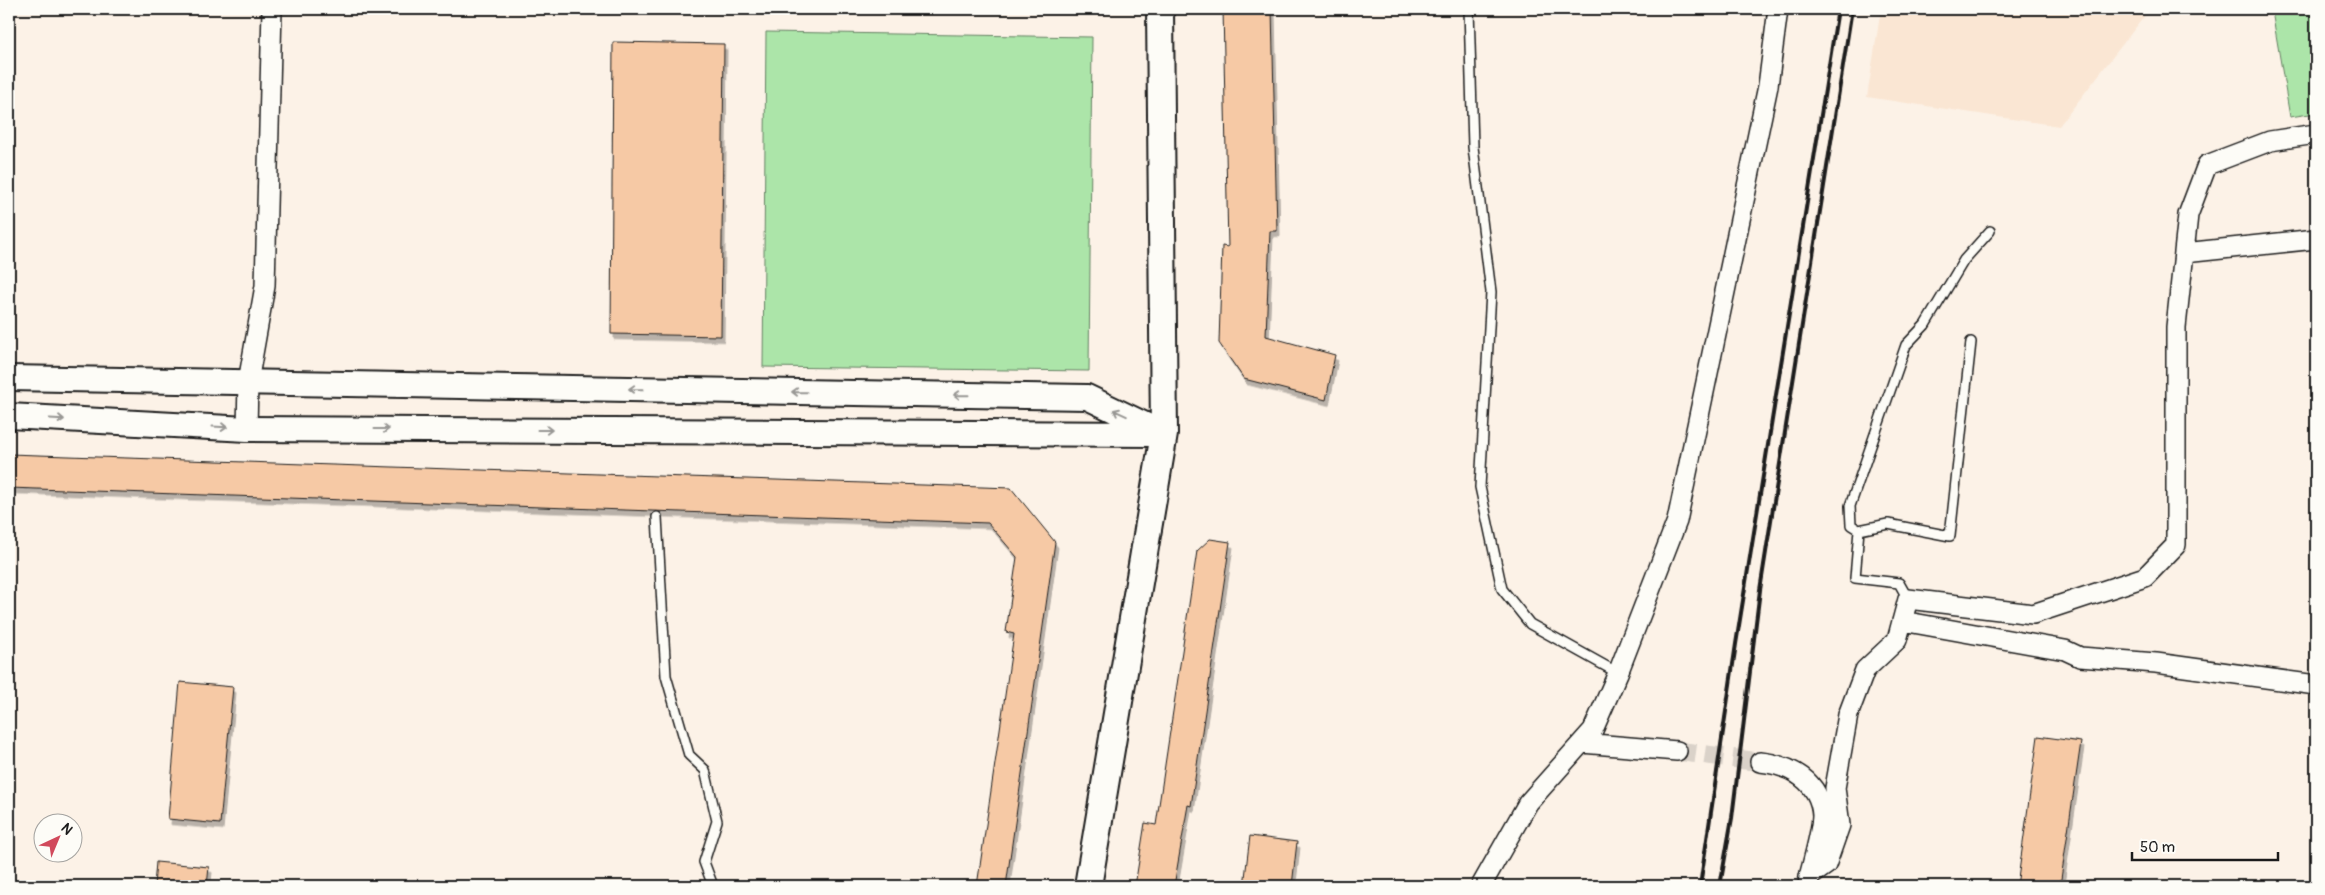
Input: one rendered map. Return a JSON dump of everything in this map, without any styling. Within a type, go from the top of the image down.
[{"type":"main road","points":[[1088,886],[1164,434],[1160,9]]},
{"type":"street","points":[[247,429],[248,382],[265,286],[272,9]]},
{"type":"street","points":[[1481,886],[1528,804],[1593,730],[1618,673],[1677,521],[1768,86],[1778,9]]},
{"type":"street","points":[[1809,881],[1826,865],[1840,826],[1835,788],[1848,715],[1865,670],[1897,640],[1908,599],[2033,614],[2145,577],[2176,545],[2176,327],[2188,215],[2207,165],[2270,141],[2316,134]]},
{"type":"street","points":[[2184,253],[2316,239]]},
{"type":"street","points":[[9,378],[1087,397],[1164,434]]},
{"type":"street","points":[[9,416],[247,429],[1164,434]]},
{"type":"street","points":[[1902,621],[2066,650],[2080,657],[2156,663],[2316,685]]},
{"type":"street","points":[[1582,743],[1677,751]]},
{"type":"street","points":[[1760,762],[1778,764],[1795,771],[1808,783],[1818,799],[1822,816],[1809,881]]},
{"type":"lane","points":[[1469,9],[1473,147],[1491,292],[1480,486],[1502,589],[1530,624],[1618,673]]},
{"type":"lane","points":[[1971,342],[1950,536],[1888,524],[1859,530],[1851,525],[1850,506],[1906,345],[1925,325],[1964,260],[1990,231]]},
{"type":"lane","points":[[657,517],[666,676],[690,756],[705,770],[718,821],[704,862],[713,886]]},
{"type":"lane","points":[[1859,530],[1855,578],[1899,583],[1908,599]]},
{"type":"shaded area","points":[[1881,9],[2150,9],[2059,126],[1867,97]]},
{"type":"green space","points":[[2316,9],[2316,113],[2290,117],[2272,11]]},
{"type":"green space","points":[[766,32],[1092,37],[1089,371],[763,367]]},
{"type":"building","points":[[1223,9],[1272,9],[1277,231],[1270,231],[1266,336],[1335,355],[1326,400],[1244,379],[1219,343],[1222,246],[1228,247]]},
{"type":"building","points":[[613,42],[724,44],[721,336],[611,334]]},
{"type":"building","points":[[9,454],[1011,488],[1055,542],[1006,886],[977,886],[1014,634],[1006,632],[1017,557],[988,523],[9,488]]},
{"type":"building","points":[[1210,539],[1230,542],[1191,806],[1188,805],[1174,886],[1135,886],[1145,823],[1156,825],[1197,551]]},
{"type":"building","points":[[180,682],[233,687],[220,824],[168,819]]},
{"type":"building","points":[[2038,736],[2081,742],[2060,886],[2017,886]]},
{"type":"building","points":[[1250,836],[1297,842],[1292,886],[1244,886]]},
{"type":"building","points":[[156,862],[209,867],[207,886],[154,886]]},
{"type":"tunnel","points":[[1677,751],[1760,762]]},
{"type":"railway","points":[[1700,886],[1736,644],[1838,9]]},
{"type":"railway","points":[[1720,886],[1732,818],[1760,590],[1852,9]]}]
